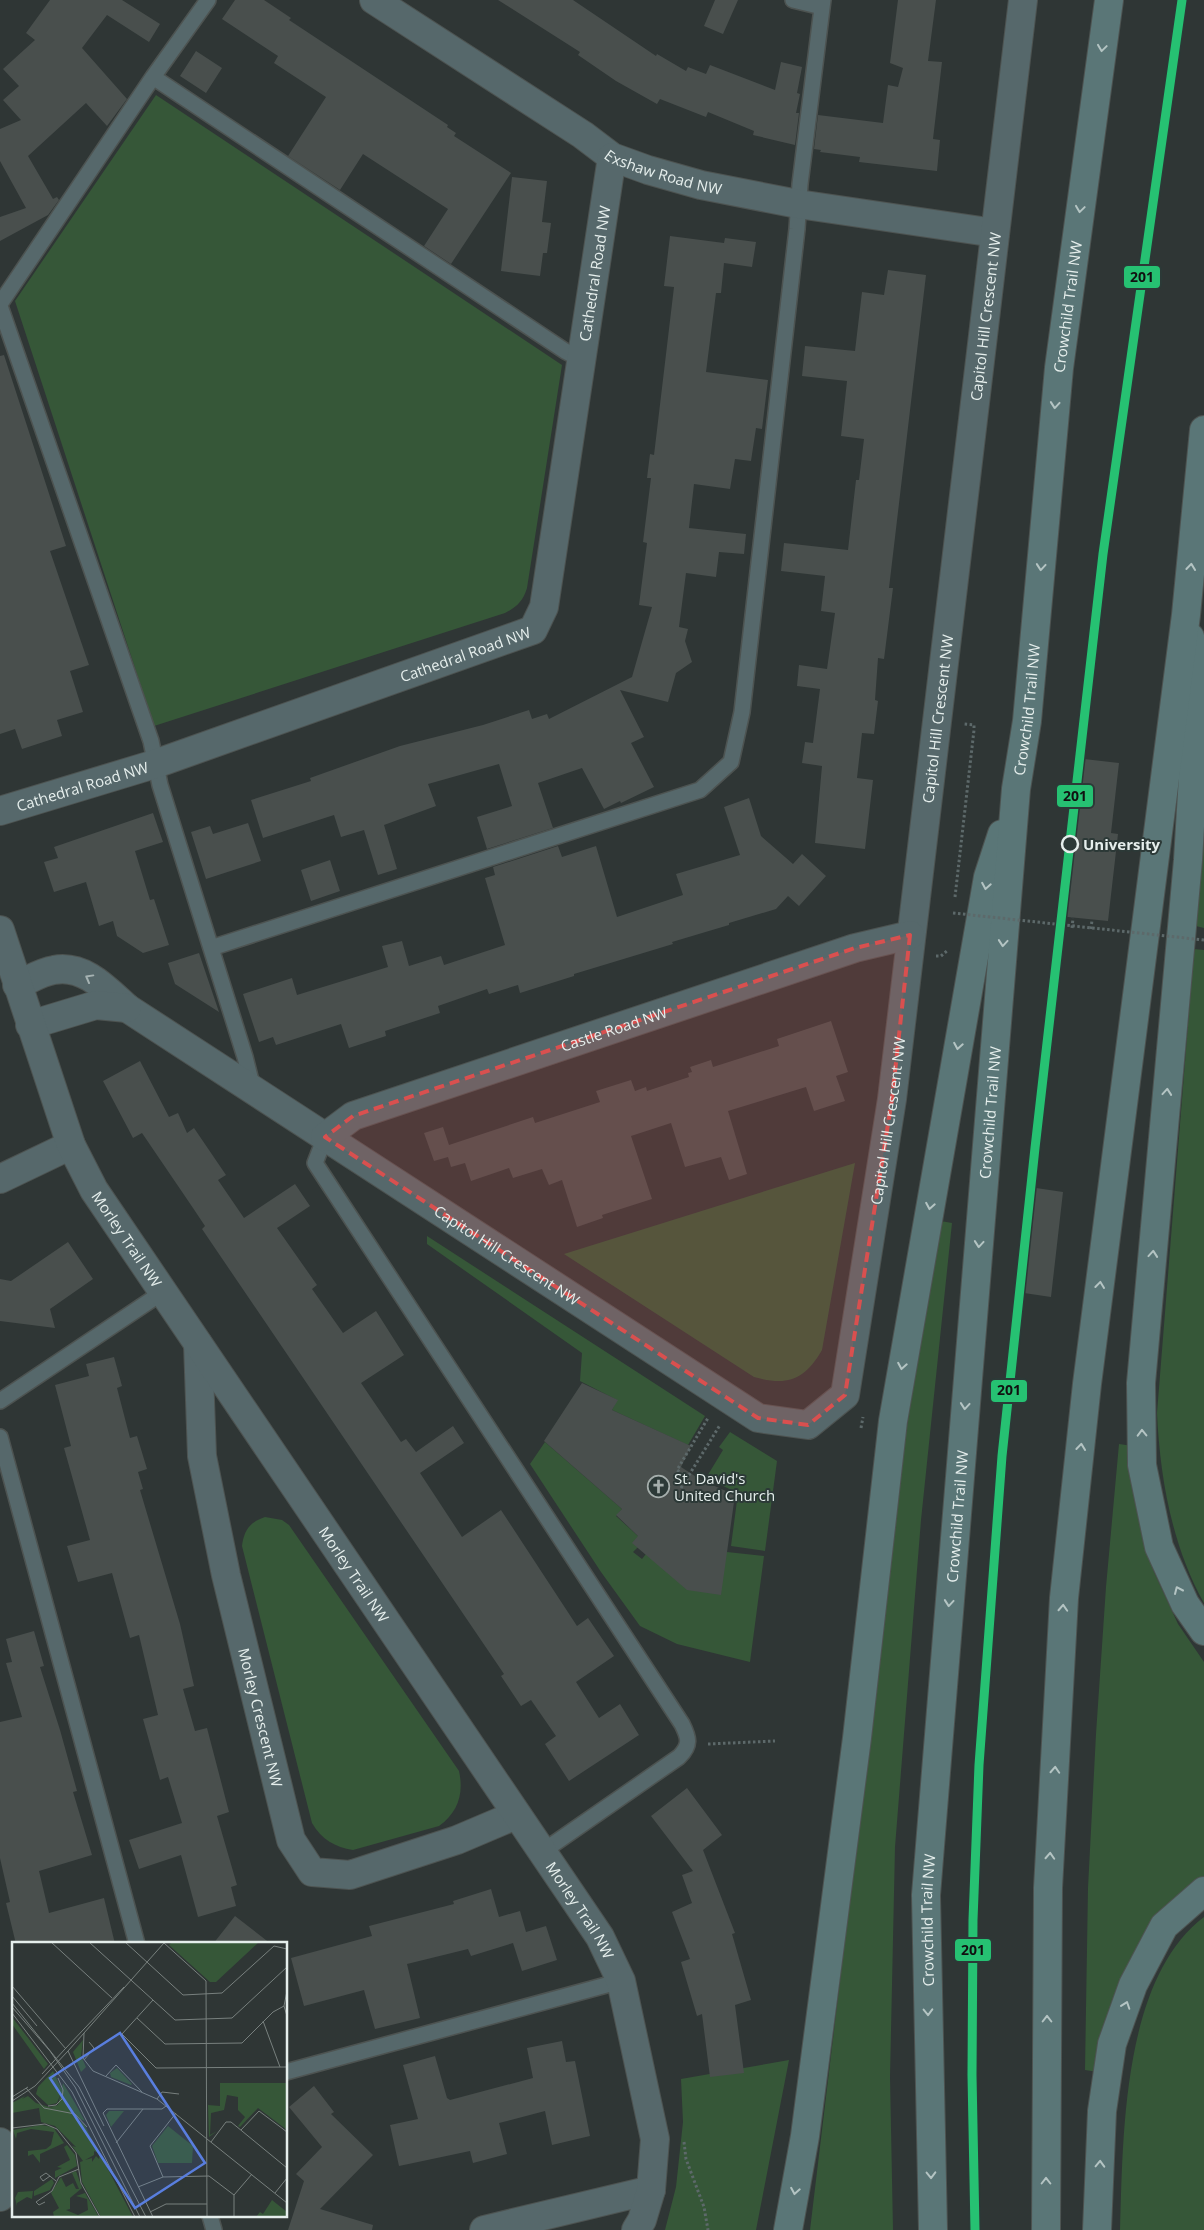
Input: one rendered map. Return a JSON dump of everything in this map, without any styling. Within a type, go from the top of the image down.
[{"type":"highway","name":"Crowchild Trail NW","points":[[932,2230],[926,1895],[1016,790],[1027,721],[1059,368],[1109,0]]},
{"type":"highway","points":[[1046,2230],[1048,1888],[1064,1598],[1088,1384],[1186,615],[1204,430]]},
{"type":"highway","points":[[1186,615],[1198,676],[1188,860],[1141,1383],[1142,1465],[1159,1547],[1185,1604],[1204,1631]]},
{"type":"highway","points":[[788,2230],[805,2136],[856,1747],[893,1421],[988,877],[1016,790]]},
{"type":"highway","points":[[1098,2230],[1102,2111],[1112,2044],[1133,1985],[1164,1926],[1204,1890]]},
{"type":"street","name":"Exshaw Road NW","points":[[374,0],[584,135],[612,157],[648,170],[701,185],[798,204],[995,233]]},
{"type":"street","name":"Capitol Hill Crescent NW","points":[[17,985],[54,970],[76,970],[93,978],[127,1008],[758,1418],[808,1425],[845,1395],[892,1099],[910,935],[1023,0]]},
{"type":"street","name":"Cathedral Road NW","points":[[0,811],[155,764],[533,630],[544,607],[612,157]]},
{"type":"street","name":"Morley Trail NW","points":[[0,930],[71,1145],[94,1190],[600,1938],[621,1981],[655,2139],[651,2190],[642,2220],[636,2230]]},
{"type":"street","name":"Castle Road NW","points":[[325,1137],[353,1116],[855,948],[910,935]]},
{"type":"street","name":"Capitol Hill Crescent NW","points":[[30,1025],[96,1005],[127,1008]]},
{"type":"street","points":[[0,1179],[71,1145]]},
{"type":"street","name":"Morley Crescent NW","points":[[198,1344],[202,1456],[226,1575],[291,1840],[312,1872],[350,1875],[457,1840],[516,1815]]},
{"type":"street","points":[[0,2142],[9,2180],[0,2197]]},
{"type":"street","points":[[484,2230],[651,2190]]},
{"type":"lane","points":[[208,0],[153,77],[0,305],[148,732],[160,785],[254,1090]]},
{"type":"lane","points":[[211,948],[700,790],[731,762],[742,712],[796,239],[798,204],[823,3],[793,0]]},
{"type":"lane","points":[[153,77],[565,351],[582,360]]},
{"type":"lane","points":[[325,1137],[315,1163],[682,1724],[688,1738],[689,1744],[679,1757],[542,1852]]},
{"type":"lane","points":[[0,1401],[163,1292]]},
{"type":"lane","points":[[0,1437],[136,1942]]},
{"type":"lane","points":[[288,2071],[621,1981]]},
{"type":"path","points":[[956,723],[974,725],[974,730],[953,913],[1072,928],[1204,940]]},
{"type":"path","points":[[1072,928],[1073,918]]},
{"type":"path","points":[[1091,929],[1092,920]]},
{"type":"path","points":[[929,956],[941,956],[948,950]]},
{"type":"path","points":[[687,1478],[676,1470],[710,1415]]},
{"type":"path","points":[[681,1488],[722,1423]]},
{"type":"path","points":[[689,1744],[775,1741]]},
{"type":"path","points":[[655,2139],[683,2136],[686,2160],[704,2207],[708,2230]]},
{"type":"highlighted area","points":[[910,935],[892,1099],[845,1395],[808,1425],[758,1418],[325,1137],[353,1116],[855,948]]},
{"type":"green space","points":[[156,95],[562,365],[527,588],[524,597],[516,606],[505,613],[154,726],[15,301]]},
{"type":"green space","points":[[1204,821],[1204,928],[1196,926]]},
{"type":"green space","points":[[1194,949],[1204,950],[1204,1603],[1184,1558],[1170,1511],[1161,1462],[1157,1413]]},
{"type":"green space","points":[[855,1163],[822,1350],[808,1369],[801,1375],[785,1381],[754,1377],[564,1254]]},
{"type":"green space","points":[[935,1220],[952,1223],[921,1520],[895,1847],[890,2077],[893,2230],[810,2230],[904,1448]]},
{"type":"green space","points":[[427,1236],[705,1416],[688,1445],[612,1410],[617,1400],[580,1381],[582,1353],[427,1244]]},
{"type":"green space","points":[[730,1432],[777,1461],[765,1551],[731,1546],[738,1493],[706,1478],[723,1450],[719,1447]]},
{"type":"green space","points":[[545,1442],[622,1509],[616,1516],[638,1536],[638,1547],[633,1552],[642,1559],[646,1554],[727,1552],[764,1556],[750,1662],[677,1644],[640,1626],[601,1572],[530,1464]]},
{"type":"green space","points":[[1119,1444],[1133,1446],[1146,1546],[1154,1572],[1178,1624],[1204,1662],[1204,1878],[1179,1898],[1158,1919],[1142,1940],[1120,1987],[1098,2072],[1085,2070],[1088,1888],[1106,1587]]},
{"type":"green space","points":[[265,1517],[282,1520],[289,1525],[459,1771],[461,1787],[458,1802],[451,1815],[439,1826],[353,1850],[330,1842],[320,1834],[312,1823],[242,1546],[244,1535],[249,1527],[255,1521]]},
{"type":"green space","points":[[1204,1917],[1204,2230],[1120,2230],[1126,2106],[1132,2062],[1142,2019],[1157,1979],[1177,1944]]},
{"type":"green space","points":[[789,2060],[756,2230],[665,2230],[676,2187],[683,2122],[681,2079]]},
{"type":"building","points":[[50,0],[122,0],[160,24],[149,42],[107,15],[82,48],[127,99],[107,126],[86,103],[28,156],[53,199],[57,197],[59,200],[48,215],[0,241],[0,217],[26,208],[0,161],[0,129],[21,120],[3,100],[19,86],[3,69],[35,40],[26,33]]},
{"type":"building","points":[[235,0],[264,0],[291,18],[289,20],[448,125],[447,127],[456,133],[454,136],[511,173],[451,264],[424,246],[448,209],[363,154],[340,190],[288,156],[326,97],[274,63],[278,56],[222,19]]},
{"type":"building","points":[[498,0],[573,0],[656,56],[657,54],[686,71],[688,67],[706,74],[710,65],[775,90],[781,62],[802,67],[797,93],[800,94],[796,113],[799,113],[795,145],[753,135],[754,131],[708,112],[706,117],[660,99],[657,104],[616,81],[578,55],[580,52]]},
{"type":"building","points":[[715,0],[738,0],[723,34],[704,26]]},
{"type":"building","points":[[898,0],[936,0],[928,61],[942,62],[933,139],[940,140],[937,171],[859,162],[860,157],[820,152],[821,150],[814,149],[818,115],[883,123],[888,85],[898,87],[903,68],[890,63]]},
{"type":"building","points":[[196,51],[222,68],[206,93],[180,76]]},
{"type":"building","points":[[512,177],[547,181],[542,222],[551,223],[547,253],[543,253],[540,276],[501,271]]},
{"type":"building","points":[[670,236],[724,243],[725,238],[756,242],[752,267],[724,263],[721,293],[716,293],[706,372],[768,380],[762,429],[756,428],[751,461],[735,459],[730,489],[694,484],[689,528],[746,534],[744,554],[719,552],[716,577],[686,573],[679,627],[688,629],[685,641],[692,662],[676,673],[668,702],[620,690],[644,737],[631,743],[654,787],[604,809],[582,768],[538,783],[553,828],[487,849],[477,817],[512,806],[499,764],[428,784],[436,806],[384,825],[397,869],[378,875],[364,830],[341,837],[334,815],[263,838],[251,800],[311,781],[310,778],[400,746],[483,725],[529,710],[532,719],[547,714],[549,719],[632,677],[652,607],[639,605],[647,543],[643,542],[651,478],[647,478],[650,454],[654,455],[674,287],[664,286]]},
{"type":"building","points":[[888,270],[926,275],[889,588],[893,588],[884,659],[878,658],[875,700],[878,701],[874,734],[862,733],[857,778],[873,780],[865,849],[815,843],[822,766],[802,763],[805,742],[813,743],[820,689],[797,686],[799,665],[827,669],[835,613],[821,611],[825,576],[781,571],[784,543],[848,550],[856,480],[859,480],[864,439],[841,436],[847,381],[802,376],[805,346],[855,351],[862,292],[884,295]]},
{"type":"building","points":[[4,355],[66,546],[50,551],[89,665],[70,671],[83,712],[57,720],[62,736],[22,749],[15,729],[0,734],[0,356]]},
{"type":"building","name":"University","points":[[1084,759],[1119,763],[1111,833],[1118,834],[1108,921],[1058,916],[1068,828],[1076,829]]},
{"type":"building","points":[[749,798],[761,836],[793,864],[802,854],[826,876],[799,906],[788,896],[776,909],[520,993],[518,985],[489,994],[487,989],[438,1006],[440,1013],[385,1031],[386,1036],[349,1048],[341,1024],[276,1045],[273,1037],[259,1042],[243,994],[292,978],[297,995],[388,967],[382,946],[402,941],[409,966],[441,956],[444,965],[505,945],[485,878],[495,875],[493,867],[558,846],[562,857],[596,846],[617,917],[683,895],[676,874],[740,855],[724,807]]},
{"type":"building","points":[[153,813],[163,842],[135,851],[150,900],[154,899],[169,945],[143,953],[117,936],[113,921],[99,926],[86,882],[54,892],[44,862],[58,858],[54,847]]},
{"type":"building","points":[[248,823],[261,861],[206,879],[191,832],[210,826],[213,834]]},
{"type":"building","points":[[330,860],[340,891],[311,901],[301,870]]},
{"type":"building","points":[[199,953],[219,1012],[175,984],[168,963]]},
{"type":"building","points":[[831,1021],[848,1072],[836,1076],[845,1101],[814,1111],[806,1087],[728,1111],[747,1174],[729,1180],[721,1157],[685,1167],[671,1123],[631,1136],[652,1199],[602,1215],[603,1218],[577,1227],[562,1180],[549,1185],[542,1169],[513,1178],[509,1168],[471,1181],[465,1163],[451,1167],[448,1157],[434,1161],[424,1133],[443,1127],[449,1145],[533,1117],[535,1123],[600,1102],[596,1091],[631,1080],[635,1091],[646,1087],[647,1091],[689,1077],[688,1073],[692,1072],[690,1067],[711,1060],[713,1067],[779,1046],[777,1039]]},
{"type":"building","points":[[140,1061],[169,1117],[178,1113],[187,1133],[194,1128],[226,1175],[218,1180],[244,1218],[295,1184],[310,1206],[277,1228],[317,1285],[312,1289],[343,1333],[376,1311],[404,1355],[361,1383],[401,1442],[406,1439],[416,1452],[453,1426],[464,1443],[420,1473],[462,1537],[501,1510],[577,1626],[588,1618],[614,1656],[576,1682],[599,1718],[620,1704],[639,1735],[569,1781],[545,1744],[556,1736],[531,1700],[521,1706],[501,1676],[504,1674],[202,1229],[205,1226],[142,1133],[133,1138],[103,1081]]},
{"type":"building","points":[[1036,1188],[1063,1192],[1051,1297],[1024,1293]]},
{"type":"building","points":[[68,1242],[93,1279],[50,1309],[55,1328],[0,1321],[0,1279],[11,1281]]},
{"type":"building","points":[[114,1357],[122,1386],[117,1388],[130,1438],[137,1436],[147,1469],[138,1472],[143,1489],[140,1490],[180,1624],[194,1686],[183,1689],[195,1731],[207,1728],[229,1812],[217,1816],[237,1885],[231,1887],[236,1906],[198,1917],[181,1855],[139,1869],[129,1840],[182,1823],[168,1777],[160,1780],[143,1719],[158,1715],[139,1635],[130,1638],[112,1573],[78,1582],[67,1546],[90,1540],[64,1448],[71,1446],[55,1385],[89,1376],[86,1364]]},
{"type":"building","name":"St. David's United Church","points":[[582,1383],[618,1400],[612,1410],[691,1446],[681,1467],[701,1480],[735,1495],[721,1595],[687,1590],[632,1543],[638,1536],[616,1515],[622,1509],[544,1441]]},
{"type":"building","points":[[34,1631],[44,1666],[40,1667],[77,1791],[73,1792],[92,1855],[39,1871],[49,1913],[104,1898],[115,1942],[16,1942],[6,1903],[10,1902],[0,1858],[0,1722],[22,1717],[6,1663],[12,1662],[6,1639]]},
{"type":"building","points":[[687,1788],[722,1835],[703,1850],[735,1933],[732,1934],[751,2000],[735,2005],[744,2073],[710,2077],[702,2014],[697,2016],[681,1962],[690,1959],[672,1912],[692,1903],[682,1875],[693,1871],[651,1816]]},
{"type":"building","points":[[491,1889],[499,1917],[520,1911],[526,1932],[546,1926],[557,1960],[522,1971],[513,1943],[471,1956],[468,1949],[407,1964],[420,2018],[375,2029],[364,1990],[304,2006],[291,1958],[372,1936],[369,1926],[454,1904],[453,1901]]},
{"type":"building","points":[[235,1916],[268,1942],[215,1942]]},
{"type":"building","points":[[562,2041],[566,2062],[575,2061],[590,2136],[552,2145],[545,2111],[499,2123],[507,2154],[473,2163],[470,2151],[399,2166],[390,2125],[418,2119],[403,2065],[435,2056],[447,2098],[450,2100],[533,2078],[527,2048]]},
{"type":"building","points":[[314,2086],[334,2112],[331,2114],[373,2155],[320,2209],[373,2225],[372,2230],[288,2230],[304,2181],[296,2174],[322,2147],[289,2107]]},
{"type":"transit line","name":"201","points":[[975,2230],[972,2075],[973,1920],[979,1765],[1002,1456],[1103,554],[1182,0]]},
{"type":"place","name":"University","points":[[1070,844]]},
{"type":"place","name":"St. David's United Church","points":[[658,1487]]}]
